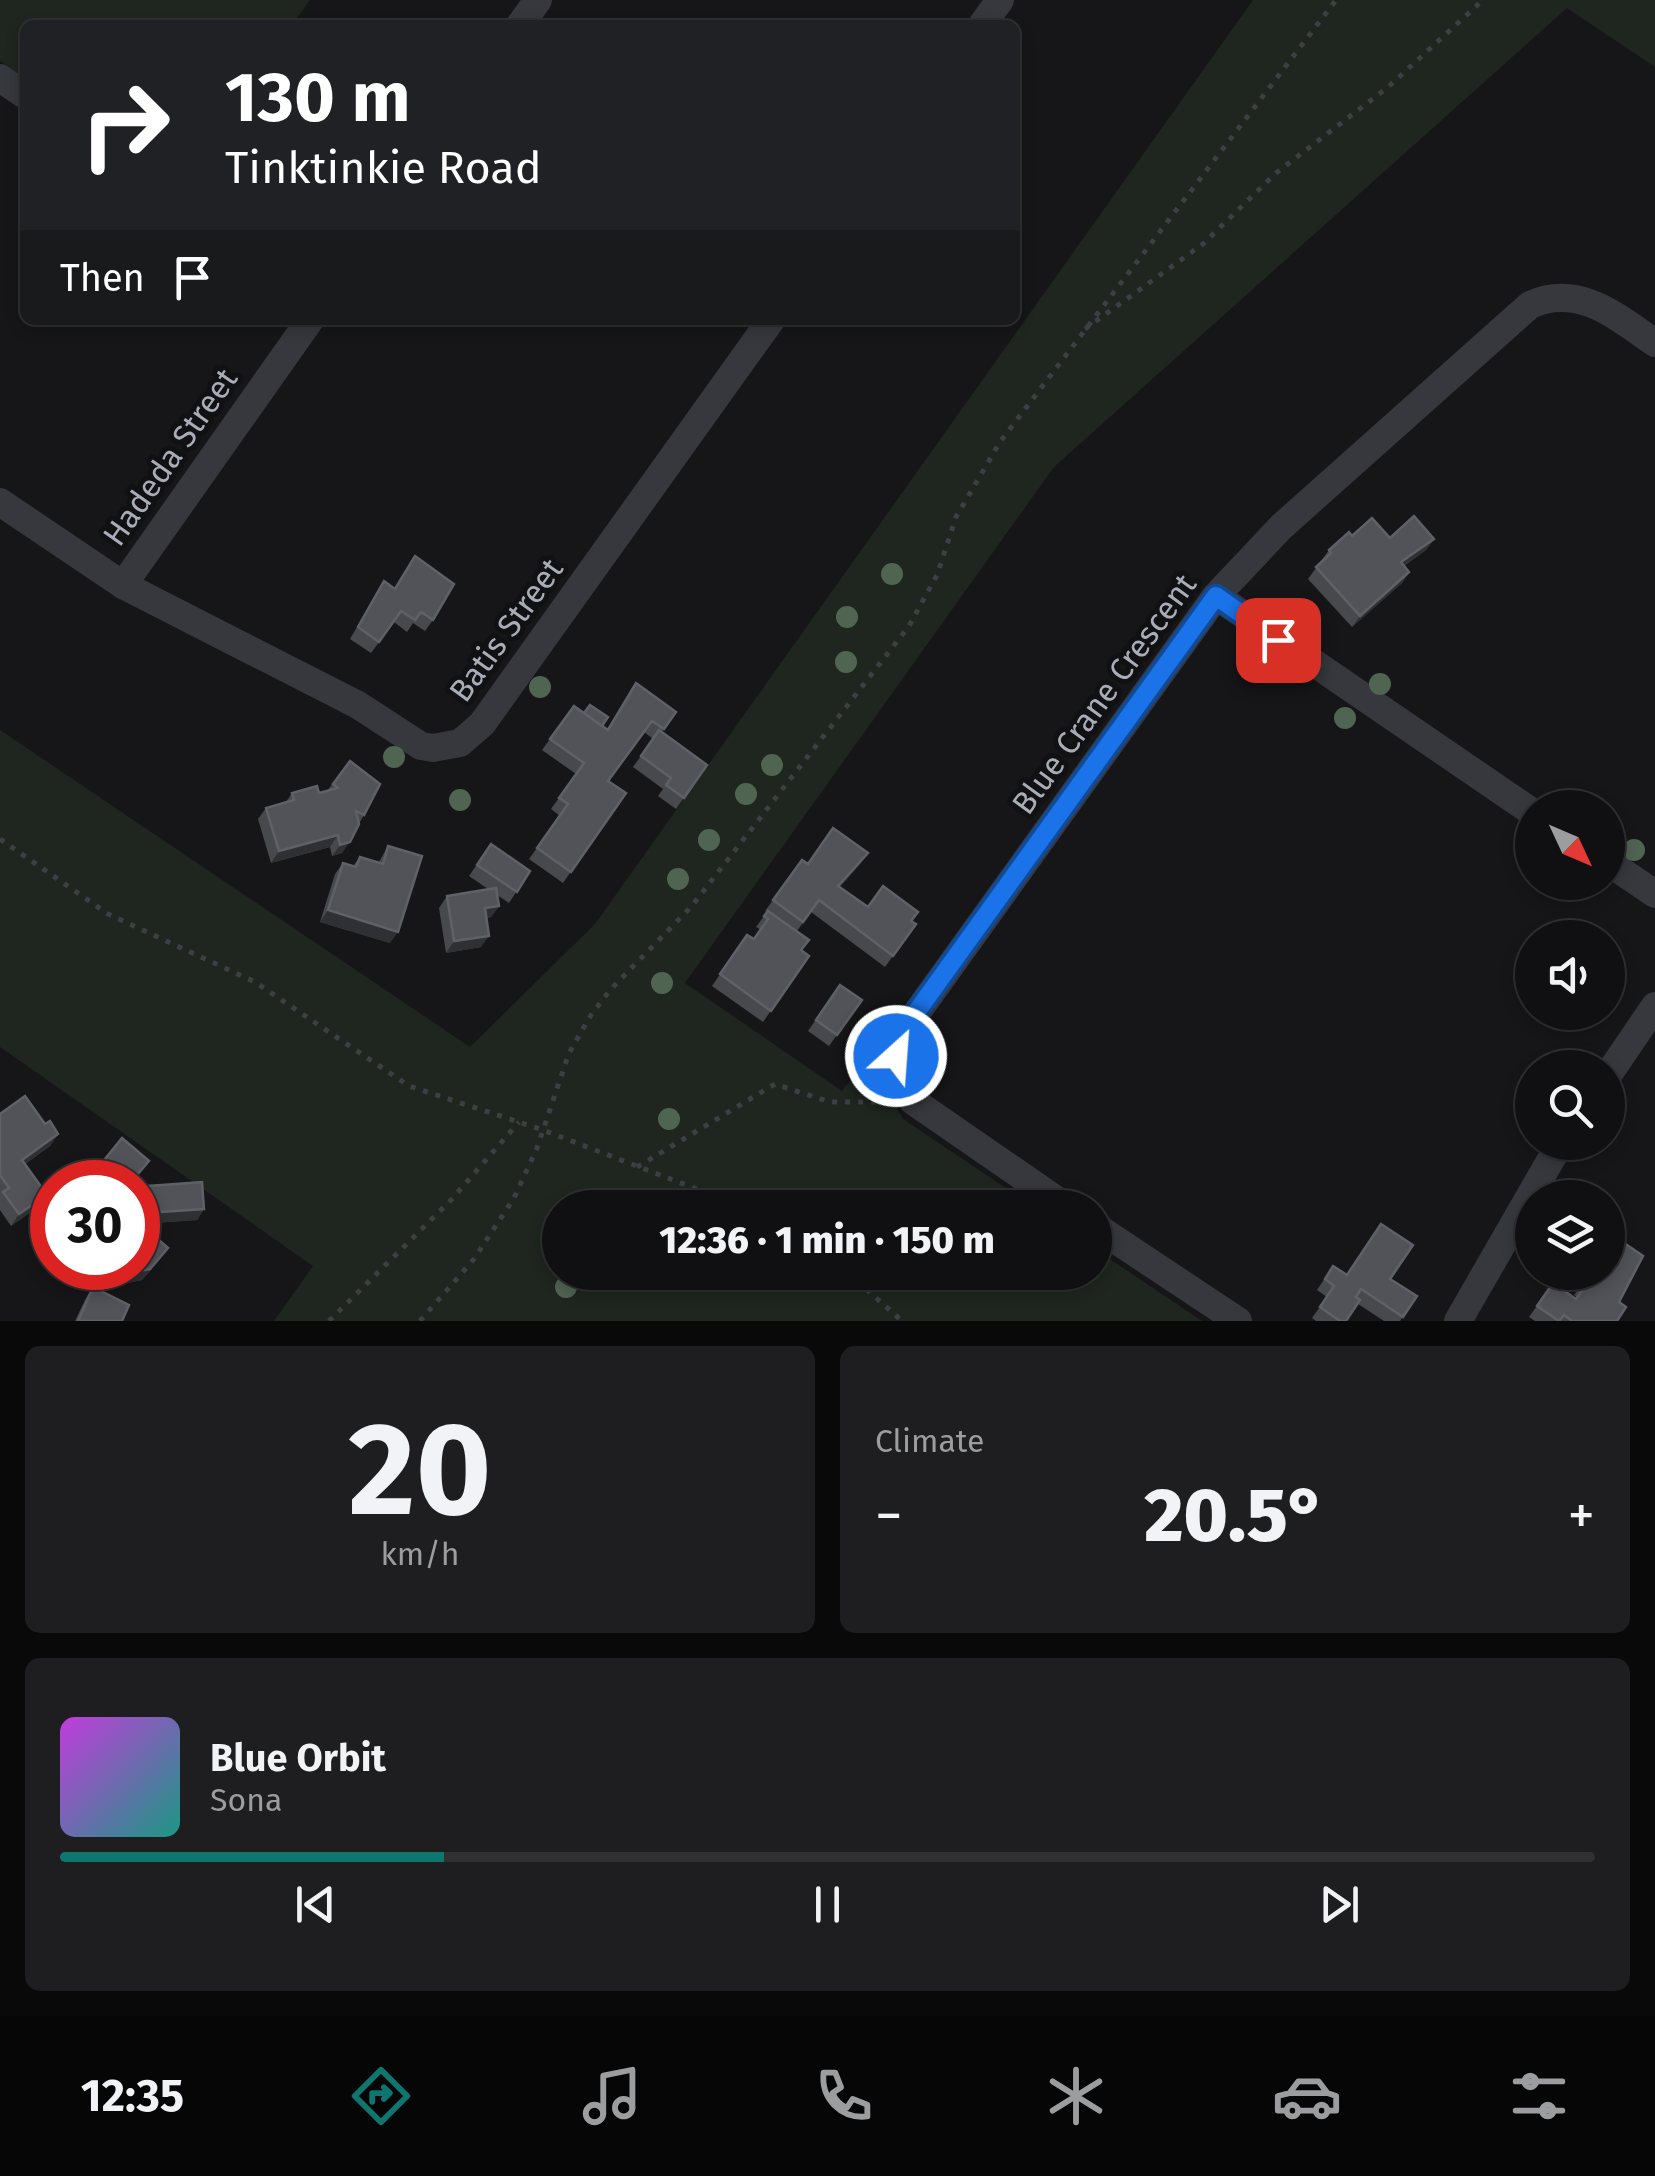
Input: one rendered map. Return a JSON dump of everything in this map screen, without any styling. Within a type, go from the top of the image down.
[{"type":"street","name":"Blue Crane Crescent","points":[[913,1101],[902,1086],[896,1056],[912,1018],[1216,596],[1281,527],[1530,305],[1563,295],[1584,298],[1655,343]]},
{"type":"street","name":"Hadeda Street","points":[[123,585],[306,325]]},
{"type":"street","name":"Batis Street","points":[[0,502],[123,585],[358,705],[421,746],[460,743],[482,724],[767,325]]},
{"type":"street","points":[[1216,596],[1515,800]]},
{"type":"street","points":[[1625,874],[1655,894]]},
{"type":"street","points":[[1625,1050],[1655,1006]]},
{"type":"street","points":[[913,1101],[1042,1190]]},
{"type":"street","points":[[1458,1321],[1551,1160]]},
{"type":"street","points":[[1112,1237],[1238,1321]]},
{"type":"path","points":[[420,1321],[496,1227],[528,1170],[569,1053],[610,989],[692,907],[909,626],[932,586],[974,483],[1078,334],[1336,0]]},
{"type":"path","points":[[1078,334],[1202,244],[1276,173],[1387,88],[1483,0]]},
{"type":"path","points":[[0,838],[108,914],[226,967],[289,1002],[408,1086],[544,1130],[698,1190]]},
{"type":"path","points":[[637,1167],[775,1084],[830,1102],[913,1101]]},
{"type":"path","points":[[329,1321],[452,1200],[519,1122]]},
{"type":"path","points":[[867,1290],[902,1321]]},
{"type":"shaded area","points":[[0,0],[310,0],[296,20],[20,20],[20,75],[0,61]]},
{"type":"shaded area","points":[[1253,0],[1655,0],[1655,67],[1567,8],[1054,467],[685,983],[842,1091],[860,1068],[883,1085],[903,1119],[1009,1190],[542,1190],[542,1290],[1112,1290],[1112,1260],[1202,1321],[274,1321],[313,1266],[0,1047],[0,730],[470,1047],[595,924]]},
{"type":"building","points":[[1414,516],[1434,539],[1401,562],[1409,572],[1360,616],[1316,567],[1349,532],[1352,536],[1372,518],[1390,538]]},
{"type":"building","points":[[415,556],[454,584],[433,620],[421,612],[415,620],[401,611],[379,642],[358,627],[384,581],[395,589]]},
{"type":"building","points":[[636,683],[676,712],[664,729],[652,721],[608,781],[626,793],[571,872],[537,848],[568,804],[559,798],[584,763],[550,739],[574,706],[608,730]]},
{"type":"building","points":[[590,705],[608,717],[602,726],[584,713]]},
{"type":"building","points":[[659,730],[707,765],[684,798],[666,785],[671,778],[641,756]]},
{"type":"building","points":[[350,761],[380,784],[364,815],[356,811],[359,824],[350,842],[340,845],[338,835],[279,851],[266,808],[294,800],[292,793],[317,786],[319,793],[338,788],[333,784]]},
{"type":"building","points":[[833,828],[868,853],[838,886],[868,907],[883,886],[918,912],[911,921],[916,924],[893,956],[819,900],[803,922],[773,900],[802,860],[808,864]]},
{"type":"building","points":[[491,844],[530,871],[517,892],[477,865]]},
{"type":"building","points":[[388,846],[422,856],[398,932],[328,910],[343,863],[356,867],[360,857],[383,864]]},
{"type":"building","points":[[496,888],[499,906],[485,908],[489,936],[454,941],[447,896]]},
{"type":"building","points":[[768,911],[809,940],[801,950],[809,956],[771,1011],[720,974],[747,935],[754,939],[768,919],[764,916]]},
{"type":"building","points":[[840,985],[862,1000],[837,1035],[816,1020]]},
{"type":"building","points":[[25,1096],[45,1124],[50,1121],[58,1134],[22,1160],[30,1171],[30,1207],[19,1214],[3,1192],[9,1188],[0,1175],[0,1114]]},
{"type":"building","points":[[122,1138],[148,1160],[104,1160]]},
{"type":"building","points":[[202,1182],[204,1209],[160,1212],[160,1185]]},
{"type":"building","points":[[1381,1224],[1413,1245],[1390,1279],[1417,1296],[1403,1317],[1361,1289],[1356,1297],[1360,1300],[1346,1321],[1340,1321],[1320,1307],[1334,1286],[1325,1279],[1333,1266],[1347,1275]]},
{"type":"building","points":[[160,1241],[168,1248],[160,1257]]},
{"type":"building","points":[[1625,1244],[1643,1256],[1619,1302],[1626,1307],[1617,1321],[1572,1321],[1564,1315],[1559,1321],[1537,1306],[1548,1290],[1563,1290],[1576,1299],[1582,1290],[1625,1290]]},
{"type":"building","points":[[92,1290],[129,1305],[122,1321],[78,1321]]},
{"type":"route","points":[[896,1056],[912,1018],[1216,596],[1278,640]]}]
